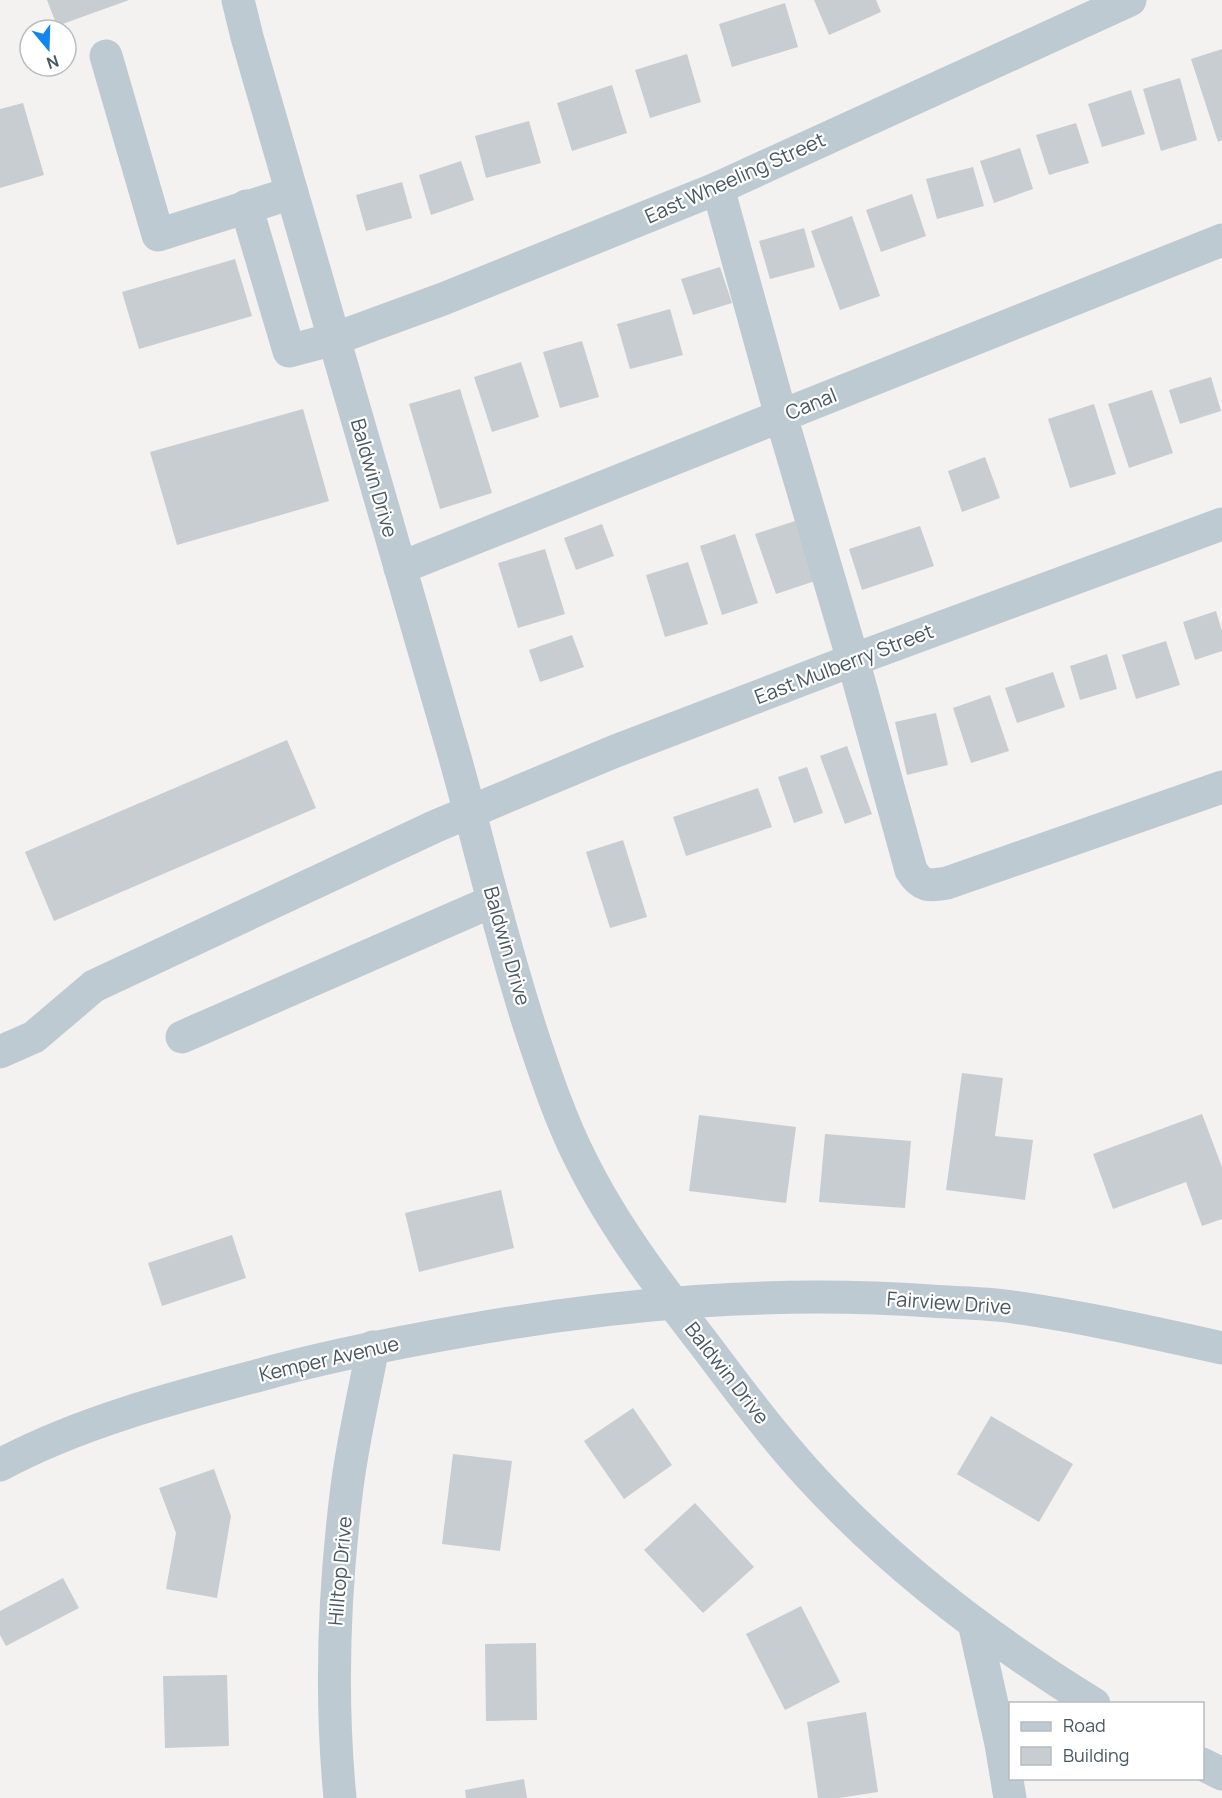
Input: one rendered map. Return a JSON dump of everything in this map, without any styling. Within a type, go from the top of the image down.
[{"type":"street","name":"Baldwin Drive","points":[[238,0],[470,812],[511,968],[545,1072],[580,1159],[628,1240],[671,1302],[773,1433],[811,1477],[872,1538],[974,1623],[1091,1702]]},
{"type":"street","name":"East Wheeling Street","points":[[246,206],[289,351],[334,339],[443,299],[718,188],[1130,0]]},
{"type":"street","points":[[106,56],[159,235],[292,193]]},
{"type":"street","points":[[718,188],[781,416],[854,660],[911,870],[917,880],[934,885],[947,883],[1222,787]]},
{"type":"street","name":"Canal","points":[[400,567],[1222,240]]},
{"type":"street","name":"East Mulberry Street","points":[[0,1052],[34,1037],[94,986],[470,812],[613,752],[1222,524]]},
{"type":"street","points":[[182,1037],[493,901]]},
{"type":"street","name":"Fairview Drive","points":[[671,1302],[738,1298],[866,1296],[1003,1306],[1094,1319],[1222,1348]]},
{"type":"street","name":"Kemper Avenue","points":[[0,1465],[38,1445],[174,1398],[313,1360],[548,1316],[671,1302]]},
{"type":"street","name":"Hilltop Drive","points":[[340,1798],[336,1760],[333,1668],[337,1576],[347,1484],[373,1347]]},
{"type":"street","points":[[974,1623],[1001,1743],[1010,1798]]},
{"type":"street","points":[[1204,1765],[1222,1774]]},
{"type":"building","points":[[47,0],[129,0],[78,18],[54,18]]},
{"type":"building","points":[[814,0],[876,0],[881,12],[829,35]]},
{"type":"building","points":[[785,3],[798,47],[732,67],[719,24]]},
{"type":"building","points":[[1222,49],[1222,140],[1218,142],[1191,59]]},
{"type":"building","points":[[687,54],[701,102],[650,118],[635,70]]},
{"type":"building","points":[[1180,78],[1197,140],[1161,151],[1143,89]]},
{"type":"building","points":[[612,85],[627,133],[572,151],[557,103]]},
{"type":"building","points":[[1131,90],[1145,134],[1102,147],[1088,104]]},
{"type":"building","points":[[23,103],[44,175],[0,188],[0,109]]},
{"type":"building","points":[[529,121],[541,163],[486,178],[475,136]]},
{"type":"building","points":[[1076,123],[1089,163],[1049,175],[1036,135]]},
{"type":"building","points":[[1020,148],[1033,189],[994,203],[980,161]]},
{"type":"building","points":[[461,161],[474,200],[431,215],[419,175]]},
{"type":"building","points":[[973,167],[984,206],[937,219],[926,179]]},
{"type":"building","points":[[402,182],[412,218],[366,231],[356,195]]},
{"type":"building","points":[[912,194],[926,236],[881,252],[866,210]]},
{"type":"building","points":[[852,216],[880,296],[840,310],[811,231]]},
{"type":"building","points":[[804,228],[815,267],[770,279],[759,241]]},
{"type":"building","points":[[235,259],[252,316],[139,349],[122,292]]},
{"type":"building","points":[[720,267],[732,303],[693,315],[681,279]]},
{"type":"building","points":[[670,309],[683,355],[630,369],[617,324]]},
{"type":"building","points":[[582,341],[599,397],[560,408],[543,352]]},
{"type":"building","points":[[521,362],[539,417],[492,432],[474,377]]},
{"type":"building","points":[[1211,377],[1221,411],[1180,424],[1169,390]]},
{"type":"building","points":[[460,389],[492,493],[440,509],[409,404]]},
{"type":"building","points":[[1152,390],[1173,453],[1129,468],[1108,404]]},
{"type":"building","points":[[1094,404],[1116,474],[1070,488],[1048,419]]},
{"type":"building","points":[[303,409],[329,501],[177,545],[150,452]]},
{"type":"building","points":[[985,457],[1000,498],[962,512],[948,471]]},
{"type":"building","points":[[795,521],[815,581],[776,594],[755,534]]},
{"type":"building","points":[[602,524],[614,556],[576,570],[564,538]]},
{"type":"building","points":[[920,526],[934,566],[862,590],[849,549]]},
{"type":"building","points":[[735,534],[758,603],[722,615],[700,546]]},
{"type":"building","points":[[545,549],[565,614],[518,628],[498,563]]},
{"type":"building","points":[[688,562],[708,624],[665,637],[646,575]]},
{"type":"building","points":[[1216,611],[1222,631],[1222,651],[1195,660],[1183,622]]},
{"type":"building","points":[[572,635],[584,667],[540,682],[529,650]]},
{"type":"building","points":[[1166,641],[1180,685],[1136,699],[1122,655]]},
{"type":"building","points":[[1107,654],[1117,689],[1080,700],[1070,666]]},
{"type":"building","points":[[1053,672],[1065,707],[1017,723],[1005,688]]},
{"type":"building","points":[[990,695],[1009,751],[971,763],[953,708]]},
{"type":"building","points":[[936,713],[948,765],[907,775],[895,722]]},
{"type":"building","points":[[287,740],[316,808],[54,921],[25,852]]},
{"type":"building","points":[[847,746],[872,814],[845,824],[820,756]]},
{"type":"building","points":[[807,767],[823,813],[794,823],[778,777]]},
{"type":"building","points":[[758,788],[772,827],[686,856],[673,817]]},
{"type":"building","points":[[623,840],[647,917],[610,928],[586,852]]},
{"type":"building","points":[[962,1073],[1003,1078],[995,1136],[1033,1140],[1025,1200],[946,1190]]},
{"type":"building","points":[[1202,1114],[1222,1167],[1222,1219],[1202,1226],[1186,1182],[1113,1209],[1093,1154]]},
{"type":"building","points":[[699,1115],[796,1127],[786,1203],[689,1191]]},
{"type":"building","points":[[825,1134],[911,1141],[905,1208],[819,1202]]},
{"type":"building","points":[[501,1190],[514,1248],[419,1272],[405,1213]]},
{"type":"building","points":[[232,1235],[246,1278],[162,1306],[148,1263]]},
{"type":"building","points":[[633,1408],[672,1465],[624,1499],[584,1441]]},
{"type":"building","points":[[991,1416],[1073,1464],[1039,1522],[957,1474]]},
{"type":"building","points":[[453,1454],[512,1461],[500,1551],[442,1544]]},
{"type":"building","points":[[214,1469],[231,1516],[217,1598],[166,1589],[176,1533],[159,1488]]},
{"type":"building","points":[[695,1503],[754,1567],[703,1613],[644,1550]]},
{"type":"building","points":[[63,1578],[79,1608],[6,1646],[0,1635],[0,1611]]},
{"type":"building","points":[[801,1606],[840,1682],[785,1710],[746,1634]]},
{"type":"building","points":[[536,1643],[537,1720],[486,1721],[485,1644]]},
{"type":"building","points":[[227,1675],[229,1746],[165,1748],[163,1676]]},
{"type":"building","points":[[866,1712],[878,1792],[839,1798],[818,1798],[807,1722]]},
{"type":"building","points":[[524,1779],[527,1798],[466,1798],[465,1790]]}]
